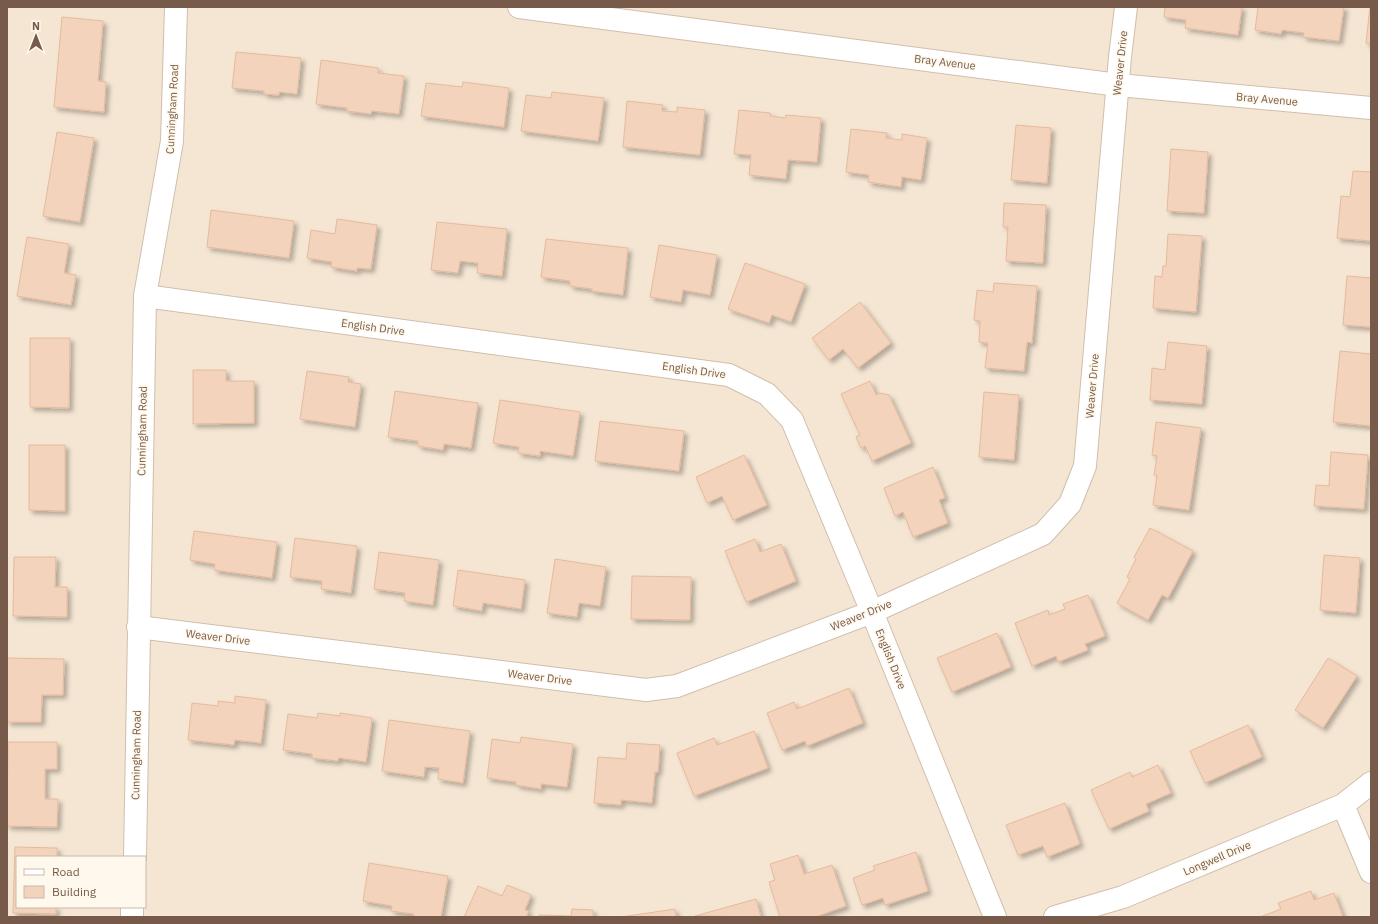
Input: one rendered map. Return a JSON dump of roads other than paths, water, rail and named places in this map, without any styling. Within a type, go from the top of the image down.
[{"type":"street","name":"Cunningham Road","points":[[135,856],[145,296],[172,141],[176,7]]},
{"type":"street","name":"Bray Avenue","points":[[520,7],[1118,85],[1371,108]]},
{"type":"street","name":"Weaver Drive","points":[[138,627],[646,690],[677,686],[872,612],[1043,534],[1070,504],[1085,466],[1126,7]]},
{"type":"street","name":"English Drive","points":[[145,296],[729,375],[767,394],[792,420],[872,612],[995,917]]},
{"type":"street","name":"Longwell Drive","points":[[1055,917],[1123,897],[1343,805],[1371,783]]},
{"type":"street","points":[[1343,805],[1371,872]]}]
